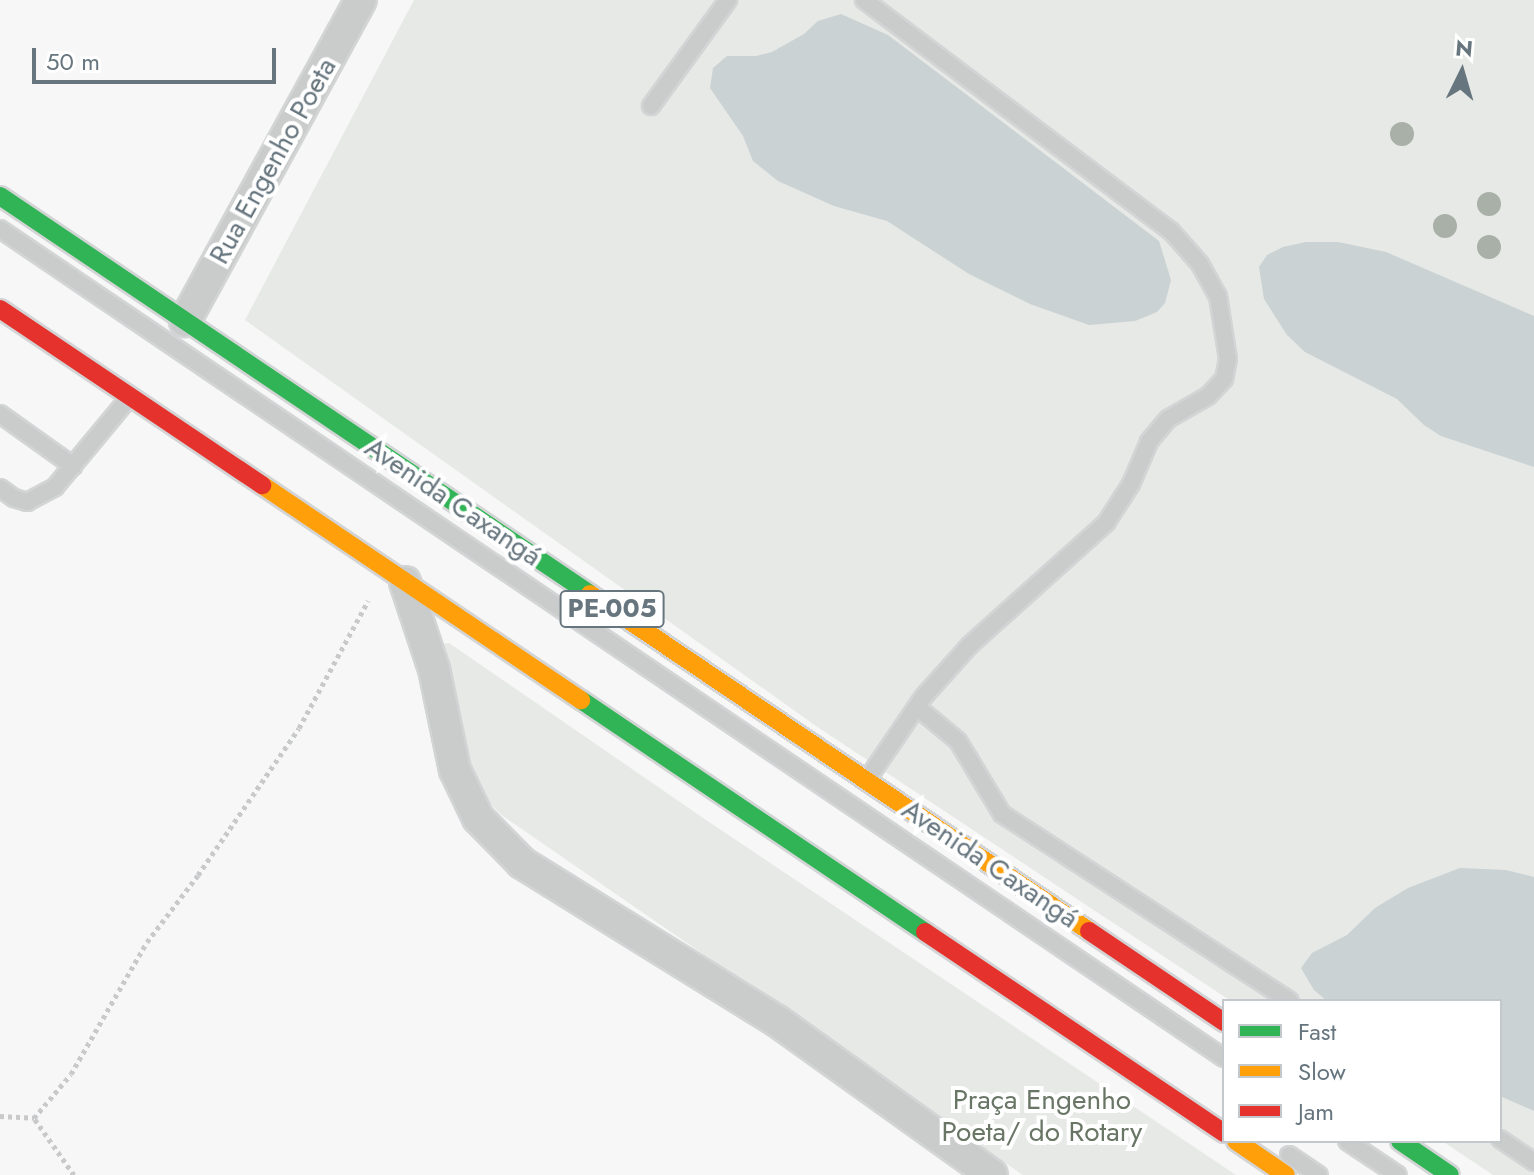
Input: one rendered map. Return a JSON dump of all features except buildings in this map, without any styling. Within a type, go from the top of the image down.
[{"type":"main road","name":"Avenida Caxangá","points":[[0,196],[1222,1021]]},
{"type":"main road","points":[[0,309],[1222,1132]]},
{"type":"main road","points":[[1239,1143],[1286,1175]]},
{"type":"main road","points":[[1403,1143],[1450,1175]]},
{"type":"street","name":"Rua Engenho Poeta","points":[[185,321],[361,0]]},
{"type":"street","points":[[396,576],[434,669],[455,770],[478,818],[522,863],[777,1021],[992,1175]]},
{"type":"lane","points":[[651,106],[728,0]]},
{"type":"lane","points":[[864,0],[1171,231],[1200,264],[1218,296],[1227,339],[1224,379],[1208,396],[1168,419],[1149,442],[1131,484],[1106,523],[970,645],[917,707],[866,781]]},
{"type":"lane","points":[[0,229],[1222,1057]]},
{"type":"lane","points":[[0,488],[14,498],[27,502],[55,487],[130,396]]},
{"type":"lane","points":[[0,414],[73,466]]},
{"type":"lane","points":[[917,707],[958,741],[1002,814],[1287,999]]},
{"type":"lane","points":[[1502,1140],[1534,1162]]},
{"type":"lane","points":[[1271,1143],[1319,1175]]},
{"type":"lane","points":[[1350,1143],[1398,1175]]},
{"type":"path","points":[[34,1118],[71,1074],[147,942],[198,875],[299,728],[396,576]]},
{"type":"path","points":[[0,1116],[34,1118]]},
{"type":"path","points":[[34,1118],[74,1175]]},
{"type":"green space","points":[[414,0],[1534,0],[1534,1175],[1493,1175],[1445,1143],[1502,1143],[1502,999],[1228,999],[816,726],[245,320]]},
{"type":"green space","name":"Praça Engenho Poeta/ do Rotary","points":[[449,643],[709,822],[1236,1175],[1023,1175],[500,814],[485,798],[469,767],[440,649],[442,644]]},
{"type":"shaded area","points":[[841,14],[888,35],[1159,241],[1171,280],[1165,303],[1157,312],[1135,321],[1089,325],[1030,304],[969,274],[887,221],[834,206],[778,181],[753,161],[743,136],[710,88],[713,68],[727,56],[756,56],[772,52],[804,34],[818,21]]},
{"type":"shaded area","points":[[1306,242],[1338,242],[1386,252],[1534,316],[1534,467],[1441,436],[1424,425],[1397,399],[1305,352],[1287,335],[1264,299],[1259,267],[1267,255],[1283,247]]},
{"type":"shaded area","points":[[1460,868],[1506,870],[1534,877],[1534,1111],[1502,1097],[1502,999],[1325,999],[1314,990],[1301,968],[1312,953],[1347,935],[1375,908],[1408,888]]},
{"type":"traffic: fast","points":[[0,196],[590,594]]},
{"type":"traffic: fast","points":[[581,700],[925,932]]},
{"type":"traffic: fast","points":[[1403,1143],[1450,1175]]},
{"type":"traffic: slow","points":[[262,485],[581,700]]},
{"type":"traffic: slow","points":[[590,594],[1089,931]]},
{"type":"traffic: slow","points":[[1239,1143],[1286,1175]]},
{"type":"traffic: jam","points":[[0,309],[262,485]]},
{"type":"traffic: jam","points":[[1089,931],[1222,1021]]},
{"type":"traffic: jam","points":[[925,932],[1222,1132]]}]
